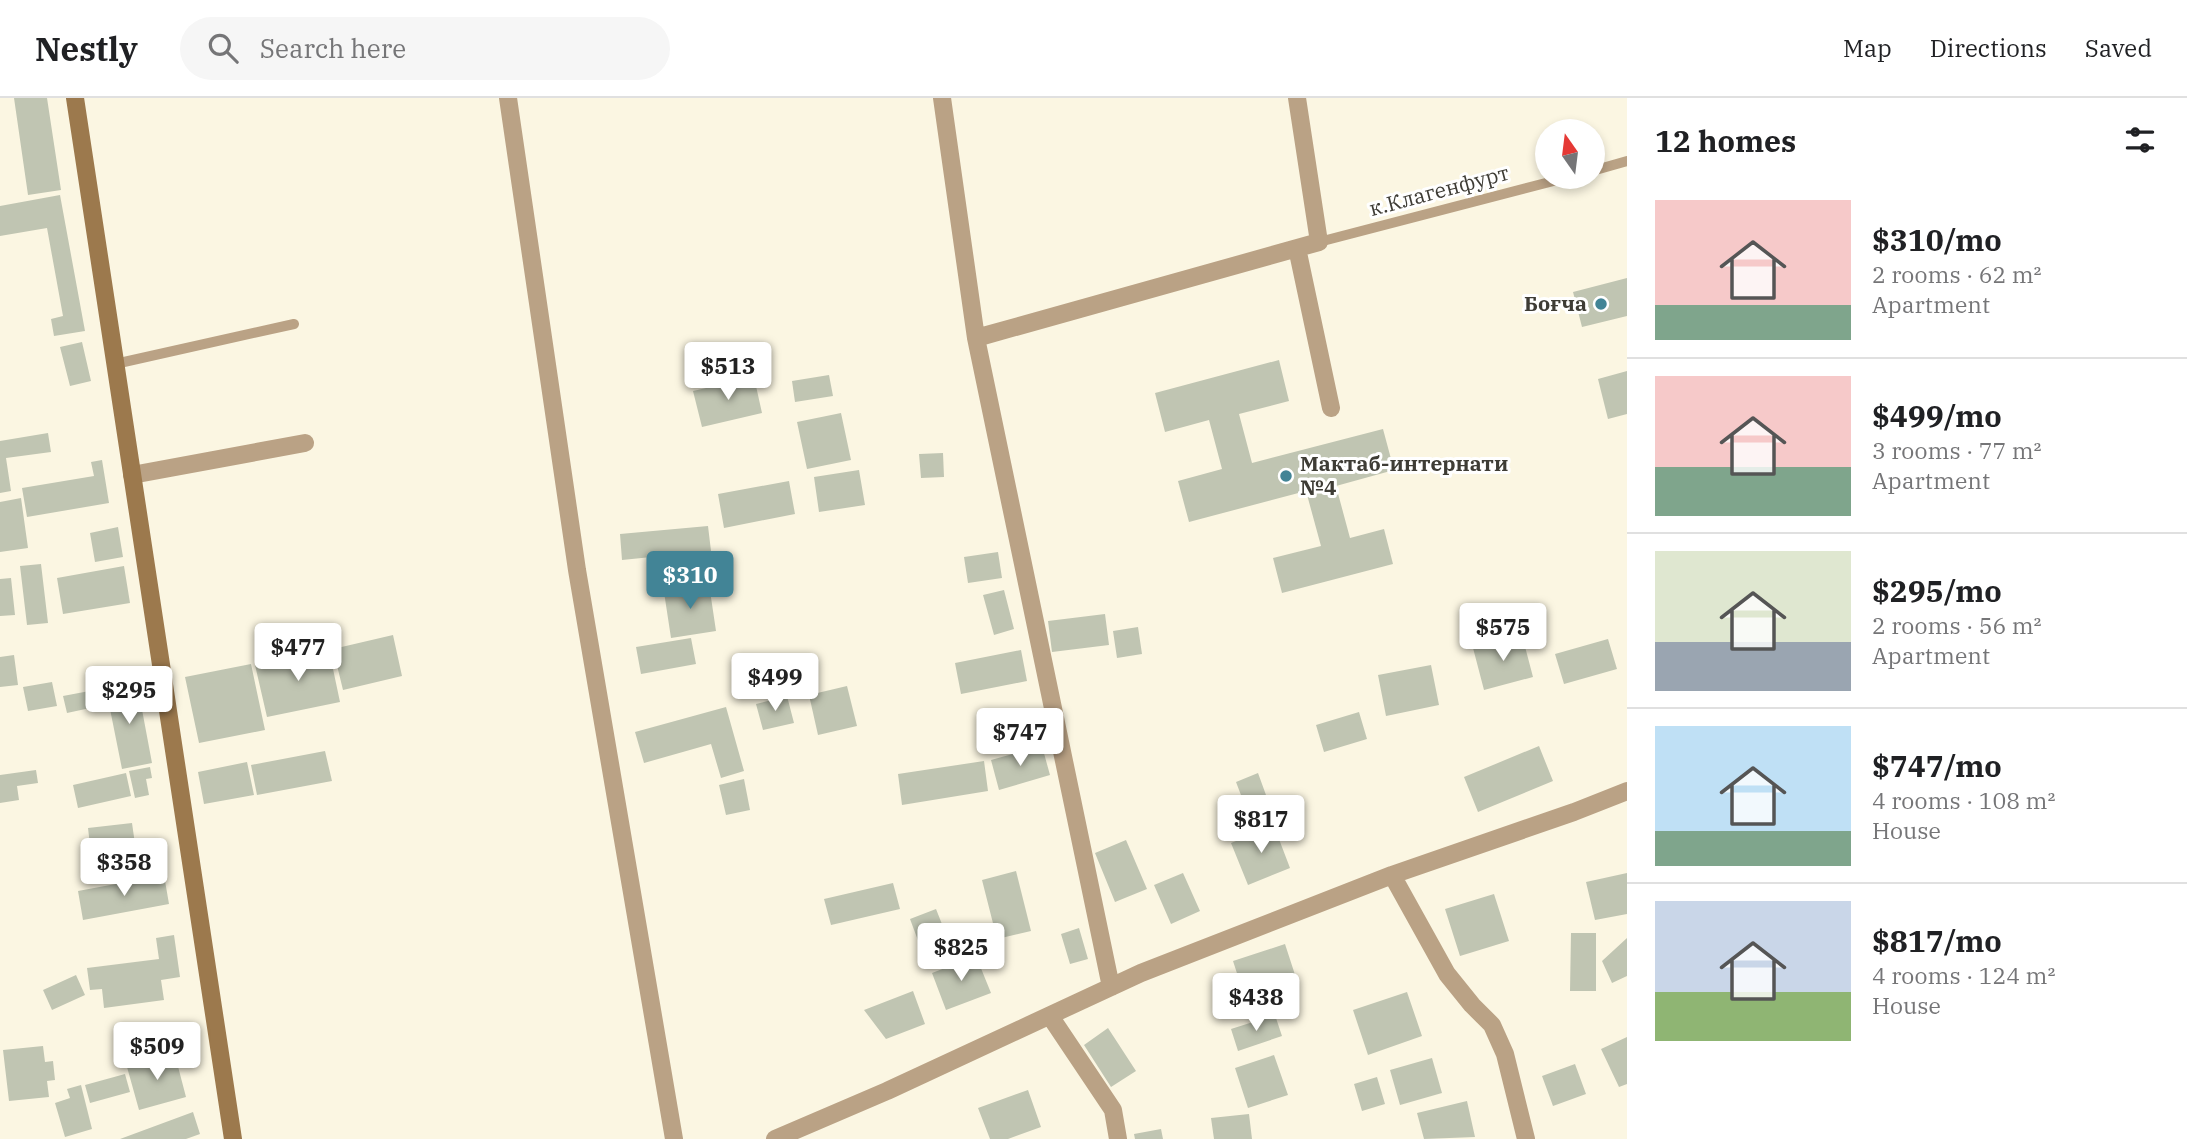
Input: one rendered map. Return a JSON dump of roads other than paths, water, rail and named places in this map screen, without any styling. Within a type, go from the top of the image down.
[{"type":"street","points":[[75,98],[233,1139]]},
{"type":"street","points":[[508,98],[577,570],[674,1139]]},
{"type":"street","points":[[942,98],[976,338],[1111,987]]},
{"type":"street","points":[[976,338],[1319,242],[1297,98]]},
{"type":"street","points":[[1297,248],[1331,408]]},
{"type":"street","points":[[132,475],[305,443]]},
{"type":"street","points":[[775,1139],[887,1091],[1141,973],[1392,875],[1627,791]]},
{"type":"street","points":[[1392,875],[1447,974],[1492,1025],[1505,1054],[1526,1139]]},
{"type":"street","points":[[1050,1016],[1113,1110],[1118,1139]]},
{"type":"lane","points":[[1605,167],[1627,162]]},
{"type":"lane","name":"к.Клагенфурт","points":[[1319,242],[1535,186]]},
{"type":"lane","points":[[115,364],[294,324]]},
{"type":"place","name":"Боғча","points":[[1601,304]]},
{"type":"place","name":"Мактаб-интернати №4","points":[[1286,476]]}]
